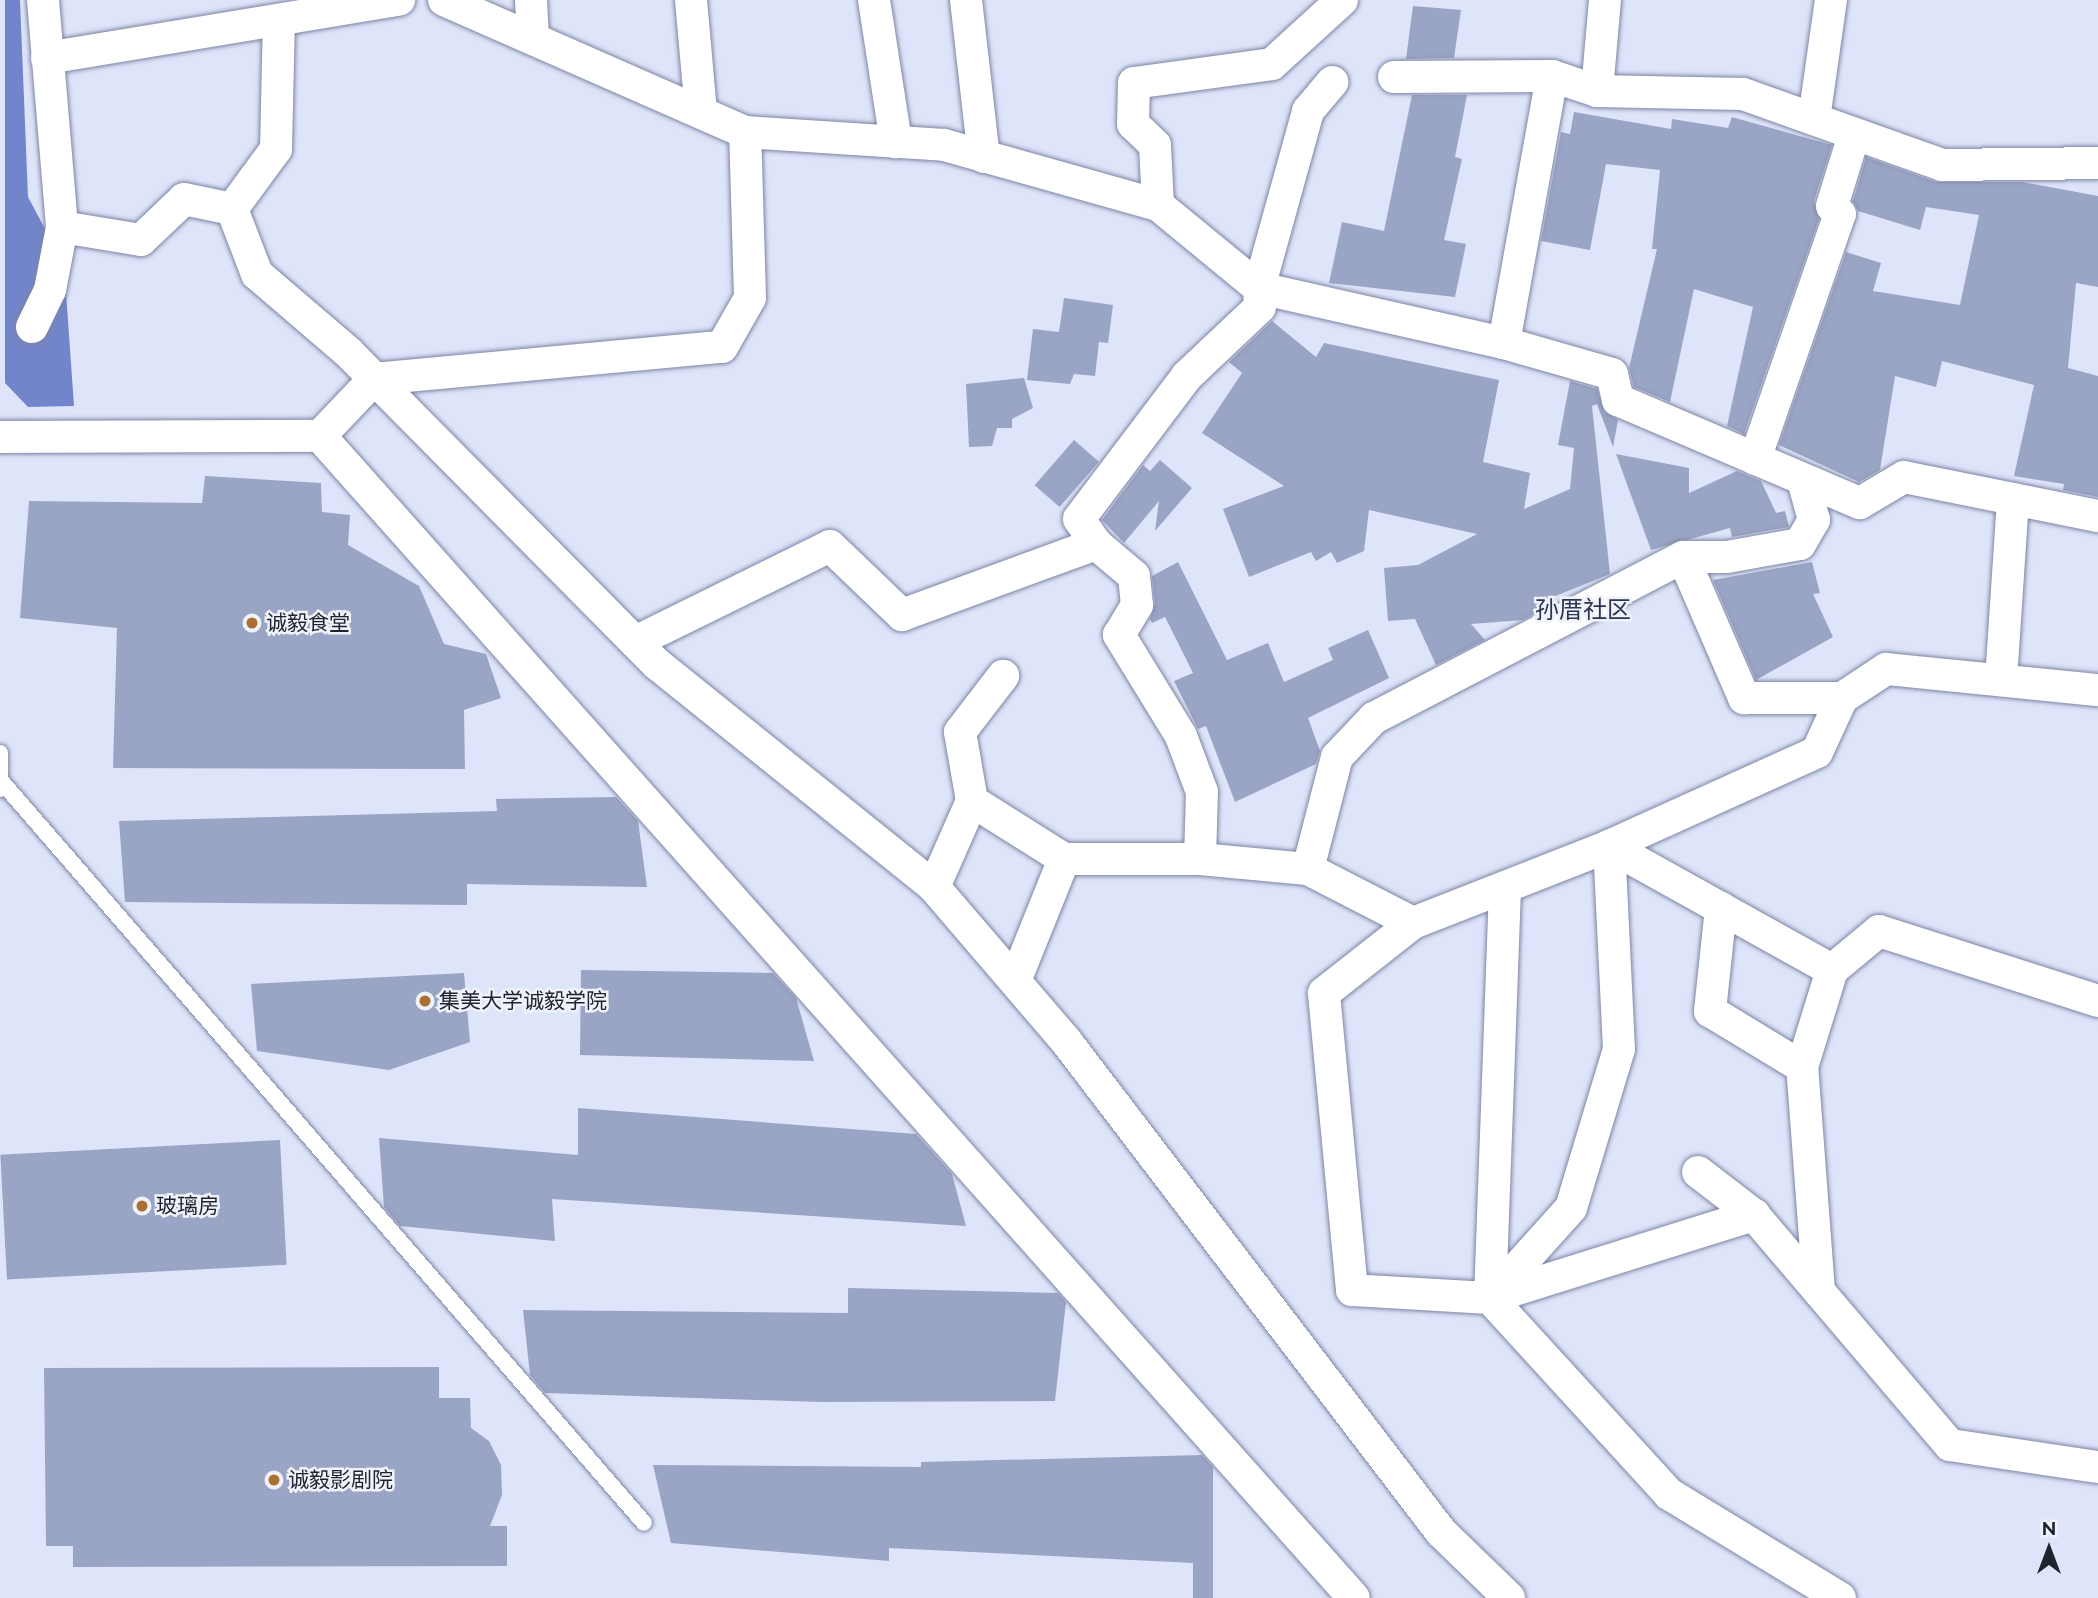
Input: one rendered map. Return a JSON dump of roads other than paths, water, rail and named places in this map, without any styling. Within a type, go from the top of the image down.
[{"type":"street","points":[[32,327],[50,290],[62,227],[43,0]]},
{"type":"street","points":[[47,58],[399,0]]},
{"type":"street","points":[[444,0],[745,132],[944,145],[1158,205],[1259,288],[1504,343],[1612,374],[1618,400],[1860,503],[1904,477],[2098,516]]},
{"type":"street","points":[[531,0],[533,39]]},
{"type":"street","points":[[691,0],[701,113]]},
{"type":"street","points":[[874,0],[896,142]]},
{"type":"street","points":[[966,0],[984,157]]},
{"type":"street","points":[[1158,205],[1155,145],[1133,124],[1134,83],[1272,64],[1342,0]]},
{"type":"street","points":[[1597,90],[1605,0]]},
{"type":"street","points":[[1814,120],[1830,0]]},
{"type":"street","points":[[232,208],[276,149],[279,20]]},
{"type":"street","points":[[1394,76],[1552,76],[1597,90],[1743,94],[1942,165],[2098,163]]},
{"type":"street","points":[[1504,343],[1552,76]]},
{"type":"street","points":[[1200,859],[1198,781],[1181,736],[1119,635],[1137,604],[1134,576],[1096,544],[1079,519],[1187,376],[1260,307],[1259,288],[1308,111],[1332,82]]},
{"type":"street","points":[[0,438],[320,436],[374,379],[722,347],[750,298],[745,132]]},
{"type":"street","points":[[1755,459],[1840,214],[1832,206],[1854,135]]},
{"type":"street","points":[[62,227],[141,240],[184,199],[232,208]]},
{"type":"street","points":[[232,208],[257,274],[374,379],[635,642],[934,887],[1015,981],[1441,1532],[1509,1598]]},
{"type":"street","points":[[320,436],[1354,1598]]},
{"type":"street","points":[[1308,869],[1337,757],[1374,718],[1683,557],[1727,557],[1800,544],[1814,520],[1803,480]]},
{"type":"street","points":[[2001,680],[2013,499]]},
{"type":"street","points":[[635,642],[830,546],[902,615],[1096,544]]},
{"type":"street","points":[[1683,557],[1744,698],[1842,698]]},
{"type":"street","points":[[1754,1214],[1490,1298],[1352,1290],[1324,993],[1413,923],[1609,846],[1817,752],[1842,698],[1886,669],[2098,690]]},
{"type":"street","points":[[934,887],[972,801],[960,732],[1003,676]]},
{"type":"street","points":[[972,801],[1064,859],[1200,859],[1308,869],[1413,923]]},
{"type":"street","points":[[1609,846],[1832,970]]},
{"type":"street","points":[[1490,1298],[1572,1208],[1619,1049],[1609,846]]},
{"type":"street","points":[[1015,981],[1064,859]]},
{"type":"street","points":[[1505,887],[1490,1298],[1668,1494],[1840,1598]]},
{"type":"street","points":[[1721,908],[1710,1011],[1802,1067]]},
{"type":"street","points":[[1819,1291],[1802,1067],[1832,970],[1880,931],[2098,1000]]},
{"type":"street","points":[[1698,1172],[1754,1214],[1950,1445],[2098,1467]]},
{"type":"lane","points":[[0,754],[1,785],[644,1523]]},
{"type":"water","points":[[5,0],[20,0],[28,197],[64,264],[74,406],[28,407],[5,383]]},
{"type":"place","name":"诚毅食堂","points":[[252,623]]},
{"type":"place","name":"集美大学诚毅学院","points":[[425,1001]]},
{"type":"place","name":"玻璃房","points":[[142,1206]]},
{"type":"place","name":"诚毅影剧院","points":[[274,1480]]},
{"type":"district","name":"孙厝社区","points":[[1583,610]]}]
